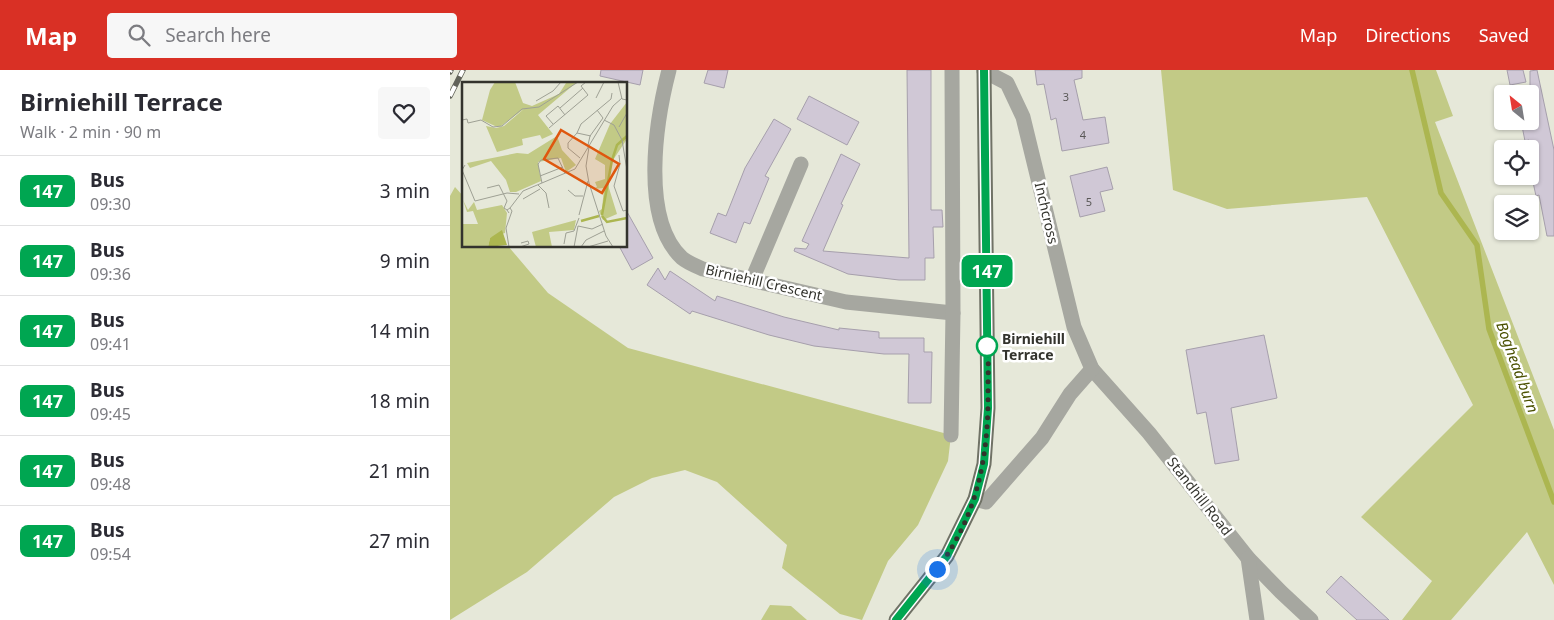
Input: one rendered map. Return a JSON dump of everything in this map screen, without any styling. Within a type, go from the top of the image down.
[{"type":"main road","points":[[896,620],[947,556],[975,499],[984,464],[988,408],[984,70]]},
{"type":"street","name":"Birniehill Crescent","points":[[670,70],[663,94],[655,148],[660,222],[669,242],[683,259],[703,269],[846,302],[953,313]]},
{"type":"street","points":[[951,435],[953,313],[952,70]]},
{"type":"street","name":"Inchcross","points":[[984,70],[1007,83],[1023,117],[1074,327],[1092,369]]},
{"type":"street","points":[[752,280],[801,164]]},
{"type":"street","points":[[975,499],[986,502],[1042,438],[1070,394],[1092,369]]},
{"type":"street","name":"Standhill Road","points":[[1092,369],[1149,433],[1248,558],[1280,592],[1311,620]]},
{"type":"street","points":[[1248,558],[1257,620]]},
{"type":"green space","points":[[1161,70],[1436,70],[1453,116],[1435,122],[1554,430],[1554,585],[1527,532],[1451,620],[1402,620],[1432,581],[1361,517],[1473,405],[1367,197],[1227,209],[1173,190]]},
{"type":"green space","points":[[455,187],[462,195],[462,248],[510,248],[548,293],[628,348],[951,435],[948,461],[918,525],[888,561],[862,620],[840,614],[782,568],[787,545],[717,482],[685,470],[652,478],[614,497],[527,572],[450,620],[450,196]]},
{"type":"green space","points":[[770,605],[791,606],[807,620],[761,620]]},
{"type":"building","points":[[601,70],[643,70],[640,85],[600,76]]},
{"type":"building","points":[[708,70],[728,70],[724,88],[704,83]]},
{"type":"building","points":[[907,70],[931,70],[931,210],[942,210],[943,227],[933,227],[934,258],[925,258],[925,280],[899,280],[848,274],[794,251],[795,248],[806,249],[809,244],[802,241],[841,154],[860,164],[841,204],[843,205],[823,251],[909,258]]},
{"type":"building","points":[[1035,70],[1082,70],[1082,78],[1074,80],[1083,120],[1105,117],[1109,143],[1062,151],[1056,118],[1051,120],[1044,84],[1037,85]]},
{"type":"building","points":[[1507,70],[1523,70],[1526,82],[1510,85]]},
{"type":"building","points":[[1537,70],[1554,150],[1554,236],[1547,236],[1539,195],[1536,195],[1534,185],[1539,185],[1539,140],[1525,140],[1523,130],[1539,130],[1539,85],[1530,85],[1530,71]]},
{"type":"building","points":[[809,96],[859,122],[847,145],[797,119]]},
{"type":"building","points":[[774,119],[791,129],[765,176],[769,178],[750,224],[744,222],[736,243],[710,233],[718,213],[726,216],[745,168]]},
{"type":"building","points":[[1107,167],[1113,189],[1100,192],[1105,211],[1080,217],[1070,176]]},
{"type":"building","points":[[628,214],[653,258],[632,270],[620,248],[628,248]]},
{"type":"building","points":[[658,268],[665,280],[670,271],[715,301],[717,296],[784,317],[839,330],[839,328],[879,332],[879,338],[924,338],[924,352],[932,352],[931,403],[908,403],[909,354],[884,354],[814,346],[769,335],[692,311],[690,314],[647,285]]},
{"type":"building","points":[[1264,335],[1277,398],[1231,408],[1239,460],[1215,464],[1206,412],[1197,414],[1186,350]]},
{"type":"building","points":[[1341,576],[1389,620],[1357,620],[1326,592]]},
{"type":"waterway","name":"Boghead burn","points":[[1412,70],[1441,193],[1477,245],[1489,329],[1554,502]]},
{"type":"railway","points":[[450,96],[463,70]]},
{"type":"bus line","name":"147","points":[[896,620],[947,556],[975,499],[984,464],[988,408],[984,70]]},
{"type":"place","name":"Birniehill Terrace","points":[[987,346]]},
{"type":"route","points":[[937,569],[947,556],[975,499],[984,464],[988,408],[987,346]]}]
